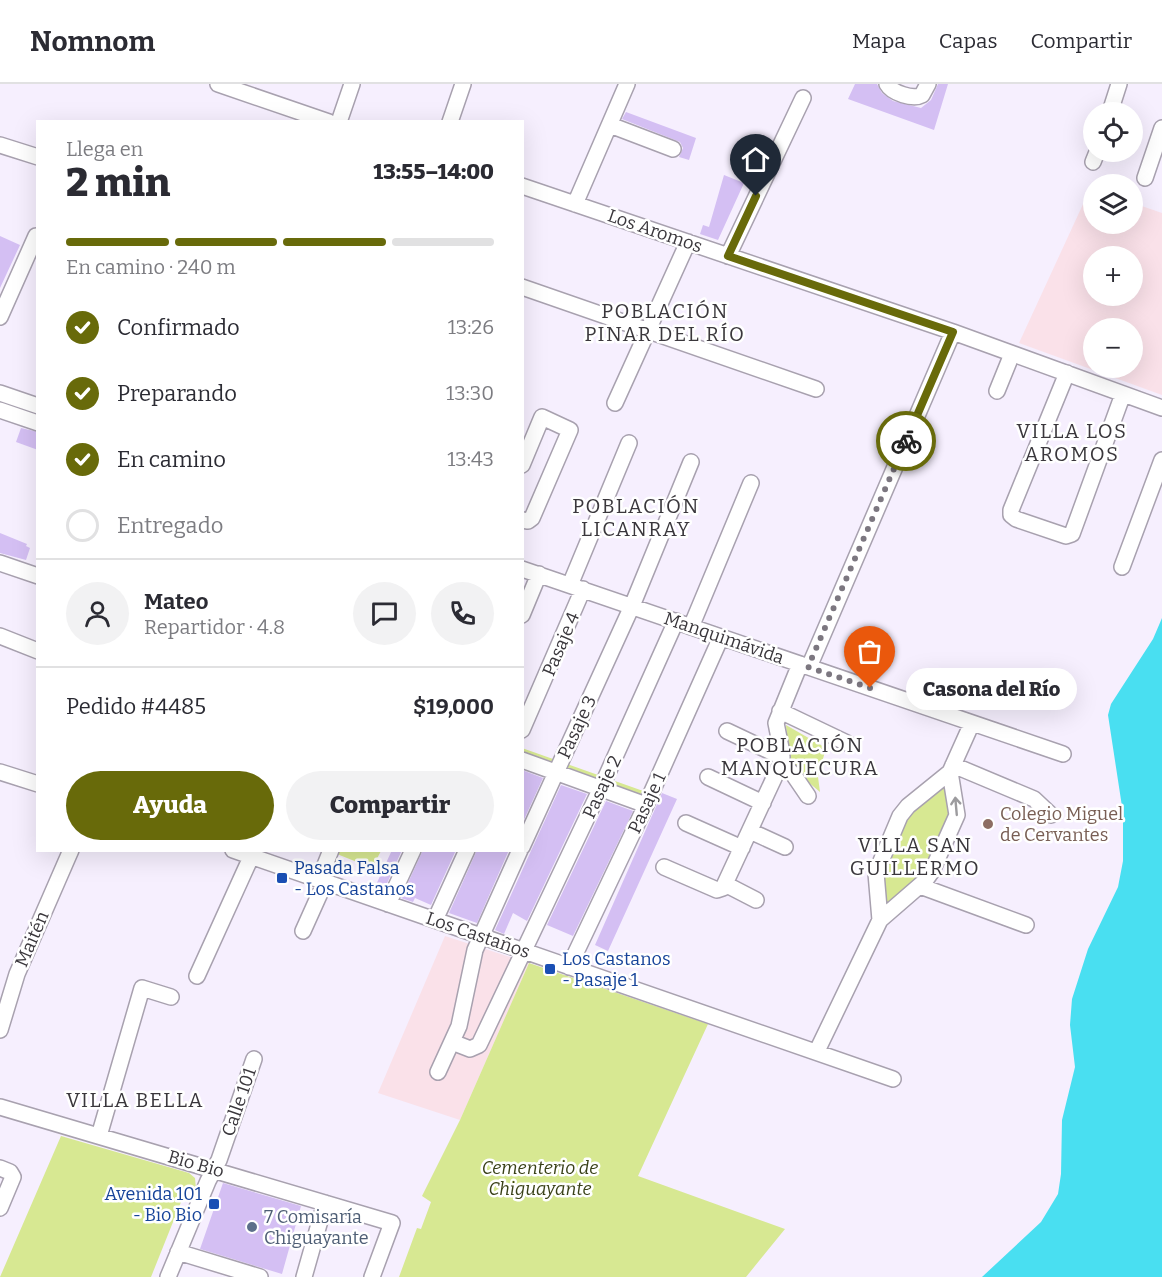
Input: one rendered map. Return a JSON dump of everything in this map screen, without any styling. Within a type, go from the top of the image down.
[{"type":"street","points":[[218,84],[323,120]]},
{"type":"street","points":[[340,120],[352,84]]},
{"type":"street","points":[[451,120],[463,84]]},
{"type":"street","points":[[575,204],[627,84]]},
{"type":"street","points":[[887,84],[892,90],[914,98],[922,95],[928,84]]},
{"type":"street","points":[[1113,102],[1119,84]]},
{"type":"street","points":[[728,256],[803,98]]},
{"type":"street","points":[[609,125],[674,148]]},
{"type":"street","points":[[1145,178],[1162,128]]},
{"type":"street","points":[[2,150],[36,157]]},
{"type":"street","name":"Los Aromos","points":[[524,187],[953,332],[1162,408]]},
{"type":"street","points":[[0,318],[36,236]]},
{"type":"street","points":[[615,404],[650,331],[688,242]]},
{"type":"street","points":[[524,288],[816,388]]},
{"type":"street","points":[[723,887],[781,760],[776,727],[780,711],[804,665],[953,332]]},
{"type":"street","points":[[997,391],[1012,354]]},
{"type":"street","points":[[1067,373],[1011,510],[1011,515],[1016,519],[1070,536],[1123,394]]},
{"type":"street","points":[[0,393],[36,405]]},
{"type":"street","points":[[0,410],[36,422]]},
{"type":"street","points":[[524,460],[542,417],[570,430],[532,518],[524,520]]},
{"type":"street","points":[[577,587],[629,443]]},
{"type":"street","points":[[1122,567],[1162,460]]},
{"type":"street","points":[[632,606],[691,462]]},
{"type":"street","points":[[684,624],[751,483]]},
{"type":"street","points":[[0,563],[36,575]]},
{"type":"street","name":"Manquimávida","points":[[524,569],[1063,754]]},
{"type":"street","points":[[524,610],[539,574]]},
{"type":"street","name":"Pasaje 4","points":[[524,726],[567,631],[577,587]]},
{"type":"street","name":"Pasaje 3","points":[[524,842],[632,606]]},
{"type":"street","name":"Pasaje 2","points":[[452,1042],[470,1049],[479,1046],[601,788],[684,624]]},
{"type":"street","points":[[0,636],[36,650]]},
{"type":"street","name":"Pasaje 1","points":[[569,967],[646,805],[721,637]]},
{"type":"street","points":[[780,711],[847,742]]},
{"type":"street","points":[[880,920],[876,873],[900,816],[908,806],[952,769],[972,723]]},
{"type":"street","points":[[727,731],[781,760],[808,796]]},
{"type":"street","points":[[524,761],[646,805]]},
{"type":"street","points":[[952,769],[1034,799],[1051,815]]},
{"type":"street","points":[[817,1051],[880,920],[920,886],[932,871],[957,815],[952,769]]},
{"type":"street","points":[[0,772],[36,783]]},
{"type":"street","points":[[708,777],[763,803]]},
{"type":"street","points":[[686,823],[742,848]]},
{"type":"street","points":[[750,831],[785,847]]},
{"type":"street","name":"Maitén","points":[[0,1030],[17,974],[70,852]]},
{"type":"street","name":"Los Castaños","points":[[238,852],[893,1079]]},
{"type":"street","points":[[303,931],[331,852]]},
{"type":"street","points":[[388,904],[412,852]]},
{"type":"street","points":[[435,920],[466,852]]},
{"type":"street","name":"Pasaje 3","points":[[438,1072],[463,1012],[472,957],[520,852]]},
{"type":"street","points":[[197,976],[250,857]]},
{"type":"street","points":[[664,867],[756,900]]},
{"type":"street","points":[[920,886],[1026,925]]},
{"type":"street","points":[[99,1136],[142,988],[171,997]]},
{"type":"street","name":"Calle 101","points":[[168,1277],[213,1170],[254,1059]]},
{"type":"street","name":"Bio Bio","points":[[0,1107],[392,1223],[372,1277]]},
{"type":"street","points":[[0,1168],[10,1172],[13,1177],[0,1208]]},
{"type":"street","points":[[304,1277],[325,1203]]},
{"type":"street","points":[[178,1252],[260,1277]]},
{"type":"shaded area","points":[[1083,204],[1083,234],[1143,234],[1143,206],[1162,213],[1162,395],[1115,378],[1143,378],[1143,318],[1083,318],[1083,366],[1019,343]]},
{"type":"shaded area","points":[[445,936],[529,963],[460,1120],[378,1093]]},
{"type":"green space","points":[[786,725],[826,748],[818,777],[820,792],[789,766]]},
{"type":"green space","points":[[524,749],[646,792],[644,797],[524,761]]},
{"type":"green space","points":[[946,783],[950,814],[925,872],[886,907],[883,873],[907,817]]},
{"type":"green space","points":[[338,852],[380,852],[372,868],[337,854]]},
{"type":"green space","name":"Cementerio de Chiguayante","points":[[529,963],[708,1024],[638,1176],[785,1229],[746,1277],[399,1277],[417,1228],[421,1229],[431,1202],[422,1196],[460,1120]]},
{"type":"green space","points":[[61,1136],[189,1173],[195,1178],[196,1189],[187,1187],[151,1277],[0,1277]]},
{"type":"water","points":[[1162,618],[1162,1277],[982,1277],[1041,1222],[1058,1194],[1061,1174],[1062,1120],[1075,1067],[1070,1025],[1072,999],[1088,949],[1118,887],[1123,861],[1123,813],[1108,715],[1111,704],[1153,639]]},
{"type":"building","points":[[855,84],[877,84],[882,93],[893,101],[921,108],[931,100],[938,84],[948,84],[934,130],[848,99]]},
{"type":"building","points":[[626,112],[696,138],[689,160],[679,157],[683,148],[680,142],[622,119]]},
{"type":"building","points":[[724,175],[744,183],[718,240],[700,234],[703,225],[709,227]]},
{"type":"building","points":[[0,236],[20,245],[0,288]]},
{"type":"building","points":[[21,428],[36,432],[36,449],[16,442]]},
{"type":"building","points":[[0,533],[27,544],[26,546],[30,548],[26,560],[0,553]]},
{"type":"building","points":[[524,771],[543,778],[524,820]]},
{"type":"building","points":[[561,785],[587,794],[527,921],[513,913],[504,934],[495,930]]},
{"type":"building","points":[[662,793],[677,799],[608,951],[595,945]]},
{"type":"building","points":[[606,801],[633,811],[573,936],[547,925]]},
{"type":"building","points":[[391,852],[401,852],[384,890],[375,887]]},
{"type":"building","points":[[422,852],[455,852],[431,905],[415,898],[413,902],[401,898]]},
{"type":"building","points":[[476,852],[508,852],[477,923],[449,913]]},
{"type":"building","name":"7 Comisaría Chiguayante","points":[[223,1183],[301,1206],[282,1274],[200,1249]]},
{"type":"way so far","points":[[870,688],[808,667],[906,441]]},
{"type":"place","name":"Casona del Río","points":[[870,688]]},
{"type":"place","name":"Colegio Miguel de Cervantes","points":[[988,824]]},
{"type":"place","name":"Pasada Falsa - Los Castanos","points":[[282,878]]},
{"type":"place","name":"Los Castanos - Pasaje 1","points":[[550,969]]},
{"type":"place","name":"Avenida 101 - Bio Bio","points":[[214,1204]]},
{"type":"place","name":"7 Comisaría Chiguayante","points":[[252,1227]]},
{"type":"district","name":"POBLACIÓN PINAR DEL RÍO","points":[[665,322]]},
{"type":"district","name":"VILLA LOS AROMOS","points":[[1072,442]]},
{"type":"district","name":"POBLACIÓN LICANRAY","points":[[636,518]]},
{"type":"district","name":"POBLACIÓN MANQUECURA","points":[[800,756]]},
{"type":"district","name":"VILLA SAN GUILLERMO","points":[[915,856]]},
{"type":"district","name":"VILLA BELLA","points":[[135,1100]]},
{"type":"route","points":[[756,196],[728,256],[953,332],[906,441]]}]
